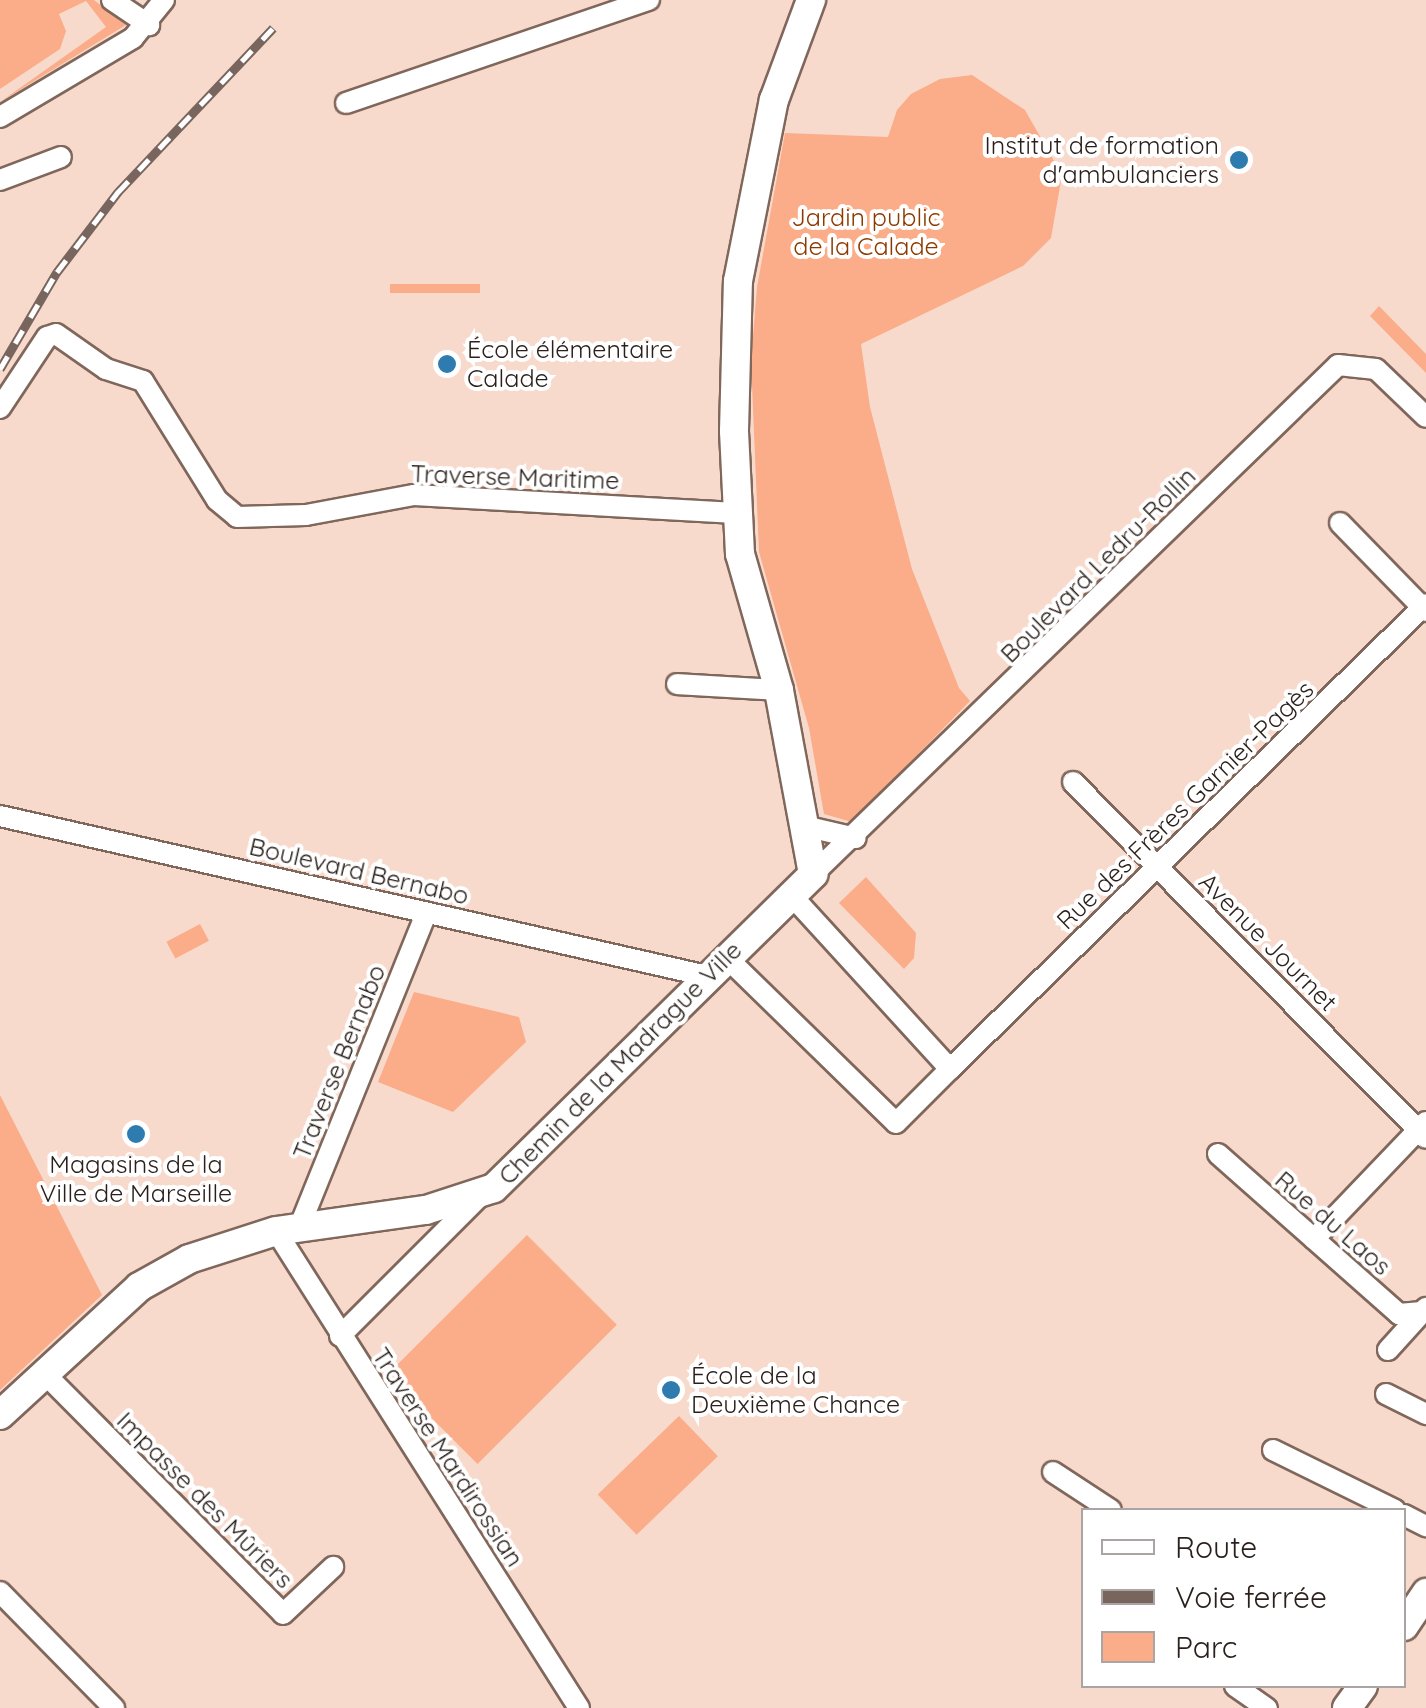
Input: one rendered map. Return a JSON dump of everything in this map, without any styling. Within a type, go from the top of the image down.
[{"type":"street","points":[[112,0],[149,24]]},
{"type":"street","points":[[0,117],[149,24],[164,0]]},
{"type":"street","points":[[346,103],[649,0]]},
{"type":"street","points":[[811,0],[774,100],[738,281],[735,513],[740,554],[779,690],[813,874]]},
{"type":"street","points":[[0,180],[61,157]]},
{"type":"street","name":"Traverse Maritime","points":[[0,408],[47,337],[66,337],[124,375],[144,381],[164,407],[218,500],[237,518],[306,515],[414,496],[735,513]]},
{"type":"street","name":"Boulevard Ledru-Rollin","points":[[813,874],[856,838],[1338,365],[1376,369],[1426,417]]},
{"type":"street","points":[[1340,523],[1425,607]]},
{"type":"street","name":"Rue des Frères Garnier-Pagès","points":[[717,967],[809,1043],[825,1048],[896,1123],[1425,607]]},
{"type":"street","points":[[677,684],[779,690]]},
{"type":"street","name":"Avenue Journet","points":[[1074,782],[1424,1130]]},
{"type":"street","name":"Boulevard Bernabo","points":[[0,816],[426,914],[717,967]]},
{"type":"street","points":[[804,826],[856,838]]},
{"type":"street","name":"Chemin de la Madrague Ville","points":[[0,1415],[139,1288],[189,1260],[288,1230],[479,1197],[813,874]]},
{"type":"street","points":[[792,896],[950,1068]]},
{"type":"street","name":"Traverse Bernabo","points":[[288,1230],[426,914]]},
{"type":"street","points":[[1314,1239],[1424,1130]]},
{"type":"street","name":"Rue du Laos","points":[[1218,1154],[1399,1314],[1424,1310]]},
{"type":"street","points":[[340,1336],[479,1197]]},
{"type":"street","name":"Traverse Mardirossian","points":[[288,1230],[340,1336],[579,1708]]},
{"type":"street","name":"Rue du Laos","points":[[1388,1350],[1424,1310]]},
{"type":"street","name":"Impasse des Mûriers","points":[[44,1374],[283,1614],[333,1567]]},
{"type":"street","points":[[1386,1394],[1426,1414]]},
{"type":"street","points":[[1274,1450],[1391,1508]]},
{"type":"street","points":[[1052,1472],[1108,1508]]},
{"type":"street","points":[[0,1592],[114,1708]]},
{"type":"street","points":[[1406,1623],[1426,1593]]},
{"type":"street","points":[[1238,1688],[1267,1708]]},
{"type":"green space","points":[[0,0],[94,0],[126,25],[0,102],[106,27],[86,1],[59,14],[66,31],[60,49],[0,89]]},
{"type":"green space","name":"Jardin public de la Calade","points":[[972,75],[1025,110],[1062,175],[1051,238],[1023,266],[861,344],[870,407],[912,569],[959,688],[970,701],[852,822],[824,814],[809,728],[759,552],[751,361],[757,287],[785,133],[888,137],[897,110],[911,94],[940,79]]},
{"type":"green space","points":[[390,284],[480,284],[480,293],[390,293]]},
{"type":"green space","points":[[1379,306],[1426,354],[1426,373],[1370,316]]},
{"type":"green space","points":[[866,877],[916,933],[914,958],[904,969],[839,903]]},
{"type":"green space","points":[[200,924],[209,941],[175,959],[166,942]]},
{"type":"green space","points":[[414,992],[519,1017],[526,1042],[453,1112],[378,1082]]},
{"type":"green space","points":[[0,1095],[102,1295],[0,1390]]},
{"type":"green space","points":[[527,1235],[617,1325],[478,1464],[388,1374]]},
{"type":"green space","points":[[679,1416],[718,1456],[637,1535],[598,1494]]},
{"type":"railway","points":[[0,369],[57,272],[118,192],[273,28]]},
{"type":"place","name":"Institut de formation d'ambulanciers","points":[[1239,160]]},
{"type":"place","name":"École élémentaire Calade","points":[[447,364]]},
{"type":"place","name":"Magasins de la Ville de Marseille","points":[[136,1134]]},
{"type":"place","name":"École de la Deuxième Chance","points":[[671,1390]]}]
